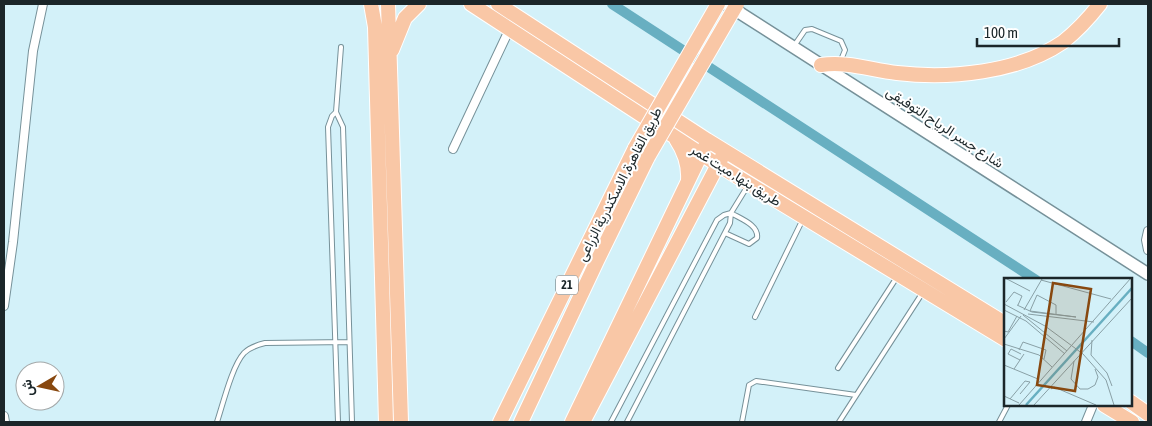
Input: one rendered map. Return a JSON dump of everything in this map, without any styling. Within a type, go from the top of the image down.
[{"type":"highway","points":[[371,4],[375,27],[386,422]]},
{"type":"highway","points":[[388,4],[401,422]]},
{"type":"highway","points":[[389,58],[399,28],[405,18],[419,4]]},
{"type":"highway","name":"طريق بنها, ميت غمر","points":[[471,4],[718,165],[1004,339]]},
{"type":"highway","name":"طريق بنها, ميت غمر","points":[[498,4],[726,152],[1004,323]]},
{"type":"highway","name":"طريق القاهرة, الاسكندرية الزراعى","points":[[500,422],[635,148],[718,4]]},
{"type":"highway","name":"طريق القاهرة, الاسكندرية الزراعى","points":[[521,422],[648,157],[737,4]]},
{"type":"highway","points":[[821,65],[915,75],[954,74],[993,69],[1026,60],[1050,49],[1078,29],[1100,4]]},
{"type":"highway","points":[[674,136],[684,154],[688,174],[687,185]]},
{"type":"highway","points":[[572,422],[707,140]]},
{"type":"highway","points":[[584,422],[726,152]]},
{"type":"highway","points":[[1132,403],[1148,414]]},
{"type":"highway","points":[[1106,406],[1132,422]]},
{"type":"main road","points":[[726,4],[821,65]]},
{"type":"main road","name":"شارع جسر الرياح التوفيقى","points":[[836,68],[1148,274]]},
{"type":"street","points":[[4,306],[14,232],[33,51],[43,4]]},
{"type":"street","points":[[454,148],[510,28]]},
{"type":"street","points":[[1148,231],[1146,240],[1148,250]]},
{"type":"street","points":[[1086,422],[1093,406]]},
{"type":"street","points":[[4,416],[5,422]]},
{"type":"lane","points":[[793,47],[804,30],[812,29],[843,42],[845,50],[836,68]]},
{"type":"lane","points":[[341,47],[336,112],[342,127],[352,422]]},
{"type":"lane","points":[[336,112],[332,116],[328,127],[338,422]]},
{"type":"lane","points":[[626,422],[725,232],[731,220],[731,213],[757,171]]},
{"type":"lane","points":[[611,422],[718,220],[724,215],[731,213],[756,229],[757,238],[750,244],[725,232]]},
{"type":"lane","points":[[755,317],[804,217]]},
{"type":"lane","points":[[838,368],[899,274]]},
{"type":"lane","points":[[839,422],[924,290]]},
{"type":"lane","points":[[217,422],[236,365],[247,350],[265,343],[349,342]]},
{"type":"lane","points":[[742,422],[749,385],[756,381],[856,395]]},
{"type":"lane","points":[[999,422],[1007,406]]},
{"type":"waterway","points":[[612,4],[1033,278]]},
{"type":"waterway","points":[[1132,342],[1148,353]]}]
